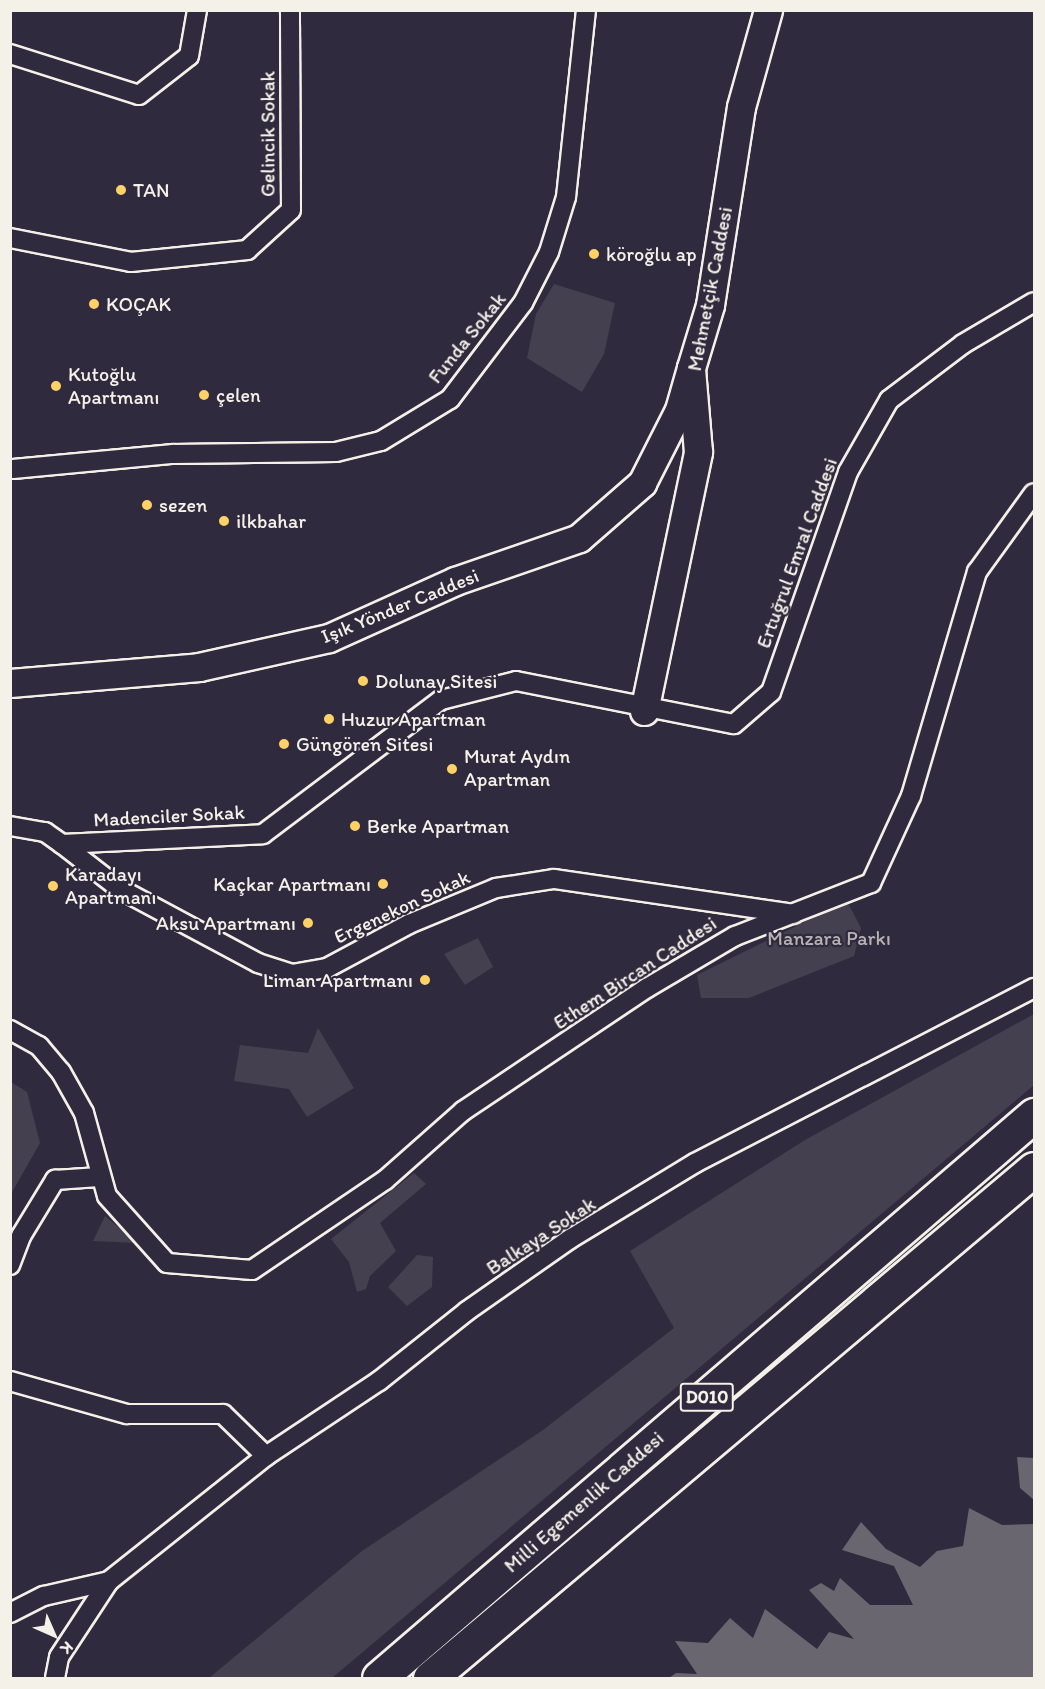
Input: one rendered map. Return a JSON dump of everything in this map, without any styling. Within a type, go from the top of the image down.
[{"type":"highway","name":"Milli Egemenlik Caddesi","points":[[379,1678],[1035,1115]]},
{"type":"highway","name":"Milli Egemenlik Caddesi","points":[[430,1678],[1035,1169]]},
{"type":"street","points":[[10,54],[139,96],[189,56],[197,10]]},
{"type":"street","name":"Gelincik Sokak","points":[[10,238],[131,262],[247,250],[291,210],[290,10]]},
{"type":"street","name":"Funda Sokak","points":[[11,469],[173,454],[336,452],[381,441],[450,399],[523,303],[549,252],[567,186],[585,10]]},
{"type":"street","name":"Mehmetçik Caddesi","points":[[644,711],[698,452],[691,368],[710,305],[741,107],[768,10]]},
{"type":"street","name":"Ertuğrul Emral Caddesi","points":[[644,711],[734,724],[771,692],[848,472],[889,400],[963,344],[1035,302]]},
{"type":"street","name":"Işık Yönder Caddesi","points":[[10,683],[199,667],[329,638],[455,581],[579,538],[642,483],[679,410],[691,368]]},
{"type":"street","name":"Ethem Bircan Caddesi","points":[[99,1177],[107,1196],[167,1263],[252,1270],[385,1180],[463,1111],[647,987],[735,936],[871,883],[910,796],[977,572],[1035,493]]},
{"type":"street","name":"Madenciler Sokak","points":[[62,844],[263,834],[441,700],[516,681],[644,711]]},
{"type":"street","points":[[10,826],[45,832],[62,844]]},
{"type":"street","name":"Ergenekon Sokak","points":[[62,844],[120,889],[258,963],[292,974],[327,968],[409,924],[496,888],[554,879],[795,914]]},
{"type":"street","name":"Balkaya Sokak","points":[[109,1581],[266,1456],[570,1239],[596,1228],[658,1184],[1035,988]]},
{"type":"street","points":[[10,1030],[39,1046],[61,1072],[84,1113],[99,1177],[56,1179],[21,1236],[10,1265]]},
{"type":"street","points":[[10,1381],[127,1414],[223,1414],[266,1456]]},
{"type":"street","points":[[10,1613],[44,1596],[109,1581]]},
{"type":"street","points":[[55,1678],[59,1656],[109,1581]]},
{"type":"green space","points":[[554,284],[615,303],[604,354],[582,392],[527,358],[536,314]]},
{"type":"green space","name":"Manzara Parkı","points":[[847,901],[861,928],[854,956],[749,998],[701,998],[697,975]]},
{"type":"green space","points":[[478,938],[493,967],[465,985],[444,954]]},
{"type":"green space","points":[[1034,1014],[1034,1085],[332,1678],[209,1678],[362,1551],[543,1430],[674,1328],[630,1251],[805,1140]]},
{"type":"green space","points":[[318,1028],[354,1088],[307,1117],[289,1089],[234,1081],[240,1045],[308,1053]]},
{"type":"green space","points":[[11,1082],[27,1092],[40,1143],[11,1194]]},
{"type":"green space","points":[[414,1173],[426,1184],[380,1223],[396,1251],[370,1276],[366,1289],[357,1292],[349,1262],[331,1239]]},
{"type":"green space","points":[[105,1216],[137,1243],[93,1241]]},
{"type":"green space","points":[[417,1255],[433,1257],[432,1287],[407,1306],[388,1287]]},
{"type":"shaded area","points":[[1017,1457],[1034,1458],[1034,1500],[1020,1488]]},
{"type":"shaded area","points":[[969,1508],[1002,1525],[1034,1524],[1034,1678],[669,1678],[676,1673],[697,1674],[675,1641],[708,1643],[730,1618],[753,1638],[765,1609],[817,1649],[829,1632],[854,1639],[809,1590],[821,1583],[834,1591],[840,1578],[870,1605],[913,1605],[894,1566],[842,1550],[861,1522],[886,1549],[920,1567],[937,1551],[963,1546]]},
{"type":"place","name":"TAN","points":[[121,190]]},
{"type":"place","name":"köroğlu ap","points":[[594,254]]},
{"type":"place","name":"KOÇAK","points":[[94,304]]},
{"type":"place","name":"Kutoğlu Apartmanı","points":[[56,386]]},
{"type":"place","name":"çelen","points":[[204,395]]},
{"type":"place","name":"sezen","points":[[147,505]]},
{"type":"place","name":"ilkbahar","points":[[224,521]]},
{"type":"place","name":"Dolunay Sitesi","points":[[363,681]]},
{"type":"place","name":"Huzur Apartman","points":[[329,719]]},
{"type":"place","name":"Güngören Sitesi","points":[[284,744]]},
{"type":"place","name":"Murat Aydın Apartman","points":[[452,769]]},
{"type":"place","name":"Berke Apartman","points":[[355,826]]},
{"type":"place","name":"Kaçkar Apartmanı","points":[[383,884]]},
{"type":"place","name":"Karadayı Apartmanı","points":[[53,886]]},
{"type":"place","name":"Aksu Apartmanı","points":[[308,923]]},
{"type":"place","name":"Liman Apartmanı","points":[[425,980]]}]
